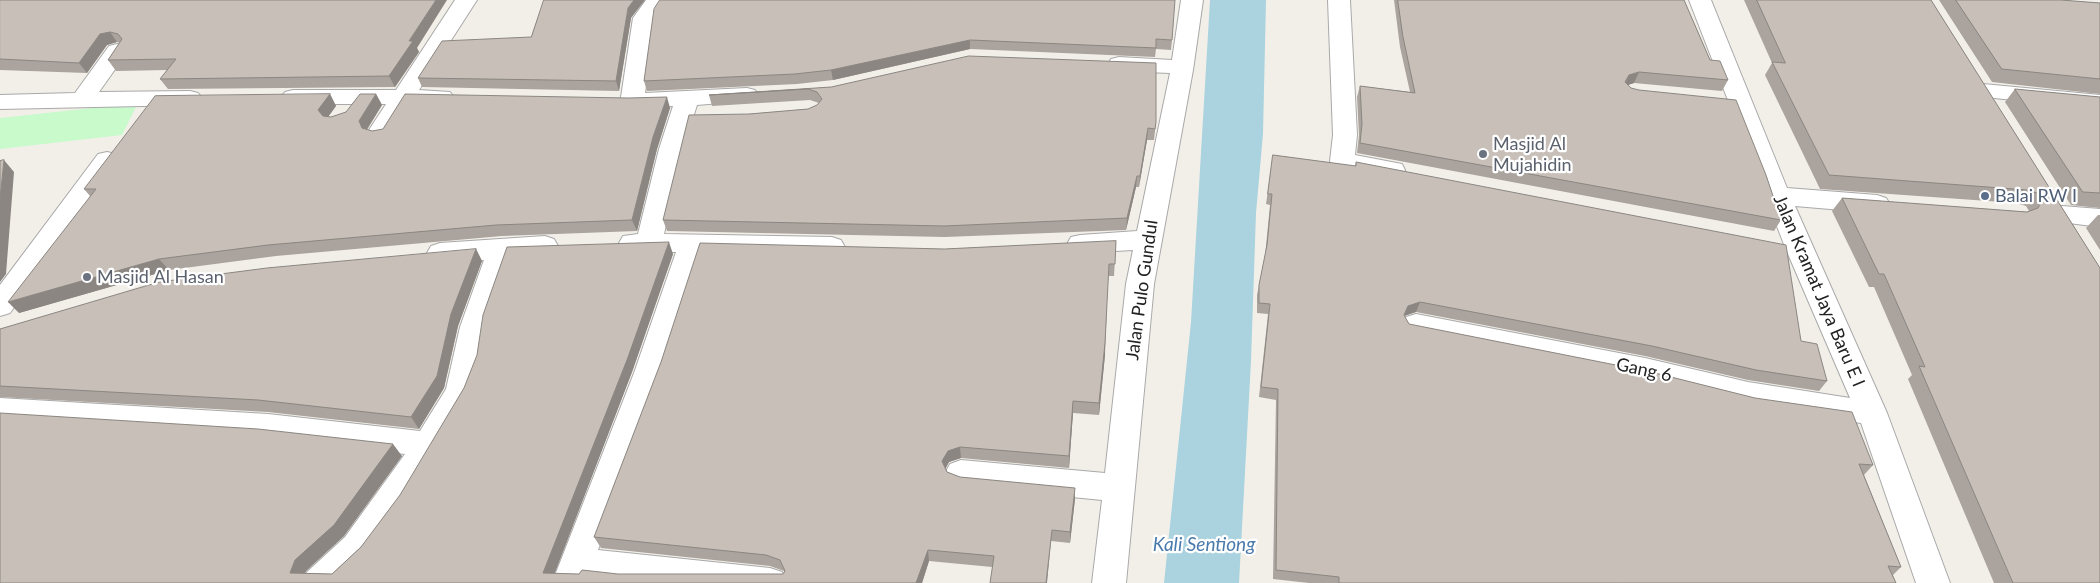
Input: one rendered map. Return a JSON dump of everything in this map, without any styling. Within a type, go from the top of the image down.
[{"type":"street","points":[[379,132],[466,0]]},
{"type":"street","points":[[657,0],[644,18],[622,100],[752,115]]},
{"type":"street","name":"Jalan Pulo Gundul","points":[[1109,583],[1140,284],[1180,77],[1192,0]]},
{"type":"street","points":[[1339,0],[1345,135],[1342,160],[1417,174]]},
{"type":"street","name":"Jalan Kramat Jaya Baru E I","points":[[1695,2],[1730,101],[1777,196],[1872,413],[1933,583]]},
{"type":"street","points":[[81,100],[118,51]]},
{"type":"street","points":[[1097,71],[1180,77]]},
{"type":"street","points":[[1999,116],[1978,83],[2100,102]]},
{"type":"street","points":[[682,106],[769,94]]},
{"type":"street","points":[[0,102],[81,100],[146,110],[211,97]]},
{"type":"street","points":[[269,97],[350,106],[468,98]]},
{"type":"street","points":[[649,243],[682,106]]},
{"type":"street","points":[[3,322],[44,242],[119,145]]},
{"type":"street","points":[[1777,196],[1897,205]]},
{"type":"street","points":[[2076,237],[2057,206],[2100,218]]},
{"type":"street","points":[[1054,246],[1148,240]]},
{"type":"street","points":[[693,242],[649,373],[572,573],[770,583]]},
{"type":"street","points":[[609,244],[693,242],[860,247]]},
{"type":"street","points":[[1771,242],[1798,247]]},
{"type":"street","points":[[417,255],[569,245]]},
{"type":"street","points":[[319,583],[357,547],[428,445],[460,391],[467,367],[474,327],[502,248]]},
{"type":"street","name":"Gang 6","points":[[1416,325],[1644,369],[1748,394],[1872,413]]},
{"type":"street","points":[[0,410],[249,424],[374,437],[428,445]]},
{"type":"street","points":[[961,473],[1118,488]]},
{"type":"green space","points":[[138,103],[122,135],[0,149],[0,118]]},
{"type":"water","name":"Kali Sentiong","points":[[1210,0],[1266,0],[1263,134],[1256,213],[1251,361],[1239,583],[1164,583],[1191,322]]},
{"type":"building","points":[[0,0],[436,0],[409,41],[413,41],[389,76],[160,79],[176,59],[108,60],[122,39],[118,34],[110,32],[100,34],[79,63],[0,59]]},
{"type":"building","points":[[544,0],[634,0],[628,8],[616,81],[418,78],[442,41],[531,37]]},
{"type":"building","points":[[660,0],[1175,0],[1172,40],[1156,39],[1156,48],[970,40],[831,70],[795,74],[644,81],[654,9]]},
{"type":"building","points":[[1398,0],[1684,0],[1710,60],[1720,61],[1728,80],[1639,72],[1629,75],[1625,82],[1631,88],[1639,90],[1736,100],[1766,175],[1781,220],[1360,143],[1362,124],[1360,86],[1415,93],[1403,37]]},
{"type":"building","points":[[1757,0],[1931,0],[2100,268],[2100,583],[2013,583],[1919,366],[1925,367],[1884,274],[1879,274],[1842,198],[2027,212],[2038,208],[2042,200],[2037,193],[2027,190],[1829,175],[1772,62],[1785,63]]},
{"type":"building","points":[[1956,0],[2061,0],[2100,3],[2100,79],[2002,69]]},
{"type":"building","points":[[969,56],[1156,63],[1155,129],[1148,128],[1140,176],[1137,176],[1127,218],[944,226],[663,220],[689,115],[749,114],[808,109],[817,105],[822,99],[817,92],[808,89],[709,95],[831,87]]},
{"type":"building","points":[[2015,89],[2100,97],[2100,193],[2083,192]]},
{"type":"building","points":[[330,94],[318,110],[323,116],[331,117],[346,112],[360,94],[376,94],[359,121],[362,128],[372,131],[383,129],[405,94],[667,97],[653,137],[632,220],[496,225],[268,245],[159,259],[8,302],[96,189],[84,189],[155,96]]},
{"type":"building","points":[[1273,155],[1356,166],[1356,162],[1786,245],[1801,341],[1817,344],[1827,381],[1756,370],[1652,346],[1420,302],[1408,306],[1404,315],[1409,324],[1651,372],[1755,398],[1852,412],[1873,465],[1859,464],[1901,567],[1888,566],[1896,583],[1339,583],[1339,577],[1276,570],[1278,389],[1261,387],[1270,304],[1259,303],[1259,285],[1267,245],[1272,194],[1268,194]]},
{"type":"building","points":[[4,160],[0,199],[0,161]]},
{"type":"building","points":[[1116,241],[1115,264],[1109,264],[1105,343],[1099,403],[1073,401],[1069,456],[960,447],[948,451],[942,461],[947,472],[960,477],[1075,488],[1070,532],[1052,530],[1046,583],[990,583],[994,556],[928,550],[916,583],[0,583],[0,413],[258,429],[393,444],[334,525],[295,560],[290,573],[332,574],[361,547],[400,495],[464,388],[477,355],[483,315],[507,247],[669,242],[627,360],[543,573],[579,574],[582,570],[618,574],[783,574],[785,571],[780,560],[766,555],[594,537],[661,362],[700,243],[944,249]]},
{"type":"building","points":[[476,249],[451,314],[437,376],[411,417],[258,400],[0,386],[0,329],[159,282],[267,268]]},
{"type":"place","name":"Masjid Al Mujahidin","points":[[1483,154]]},
{"type":"place","name":"Balai RW I","points":[[1985,196]]},
{"type":"place","name":"Masjid Al Hasan","points":[[87,277]]}]
